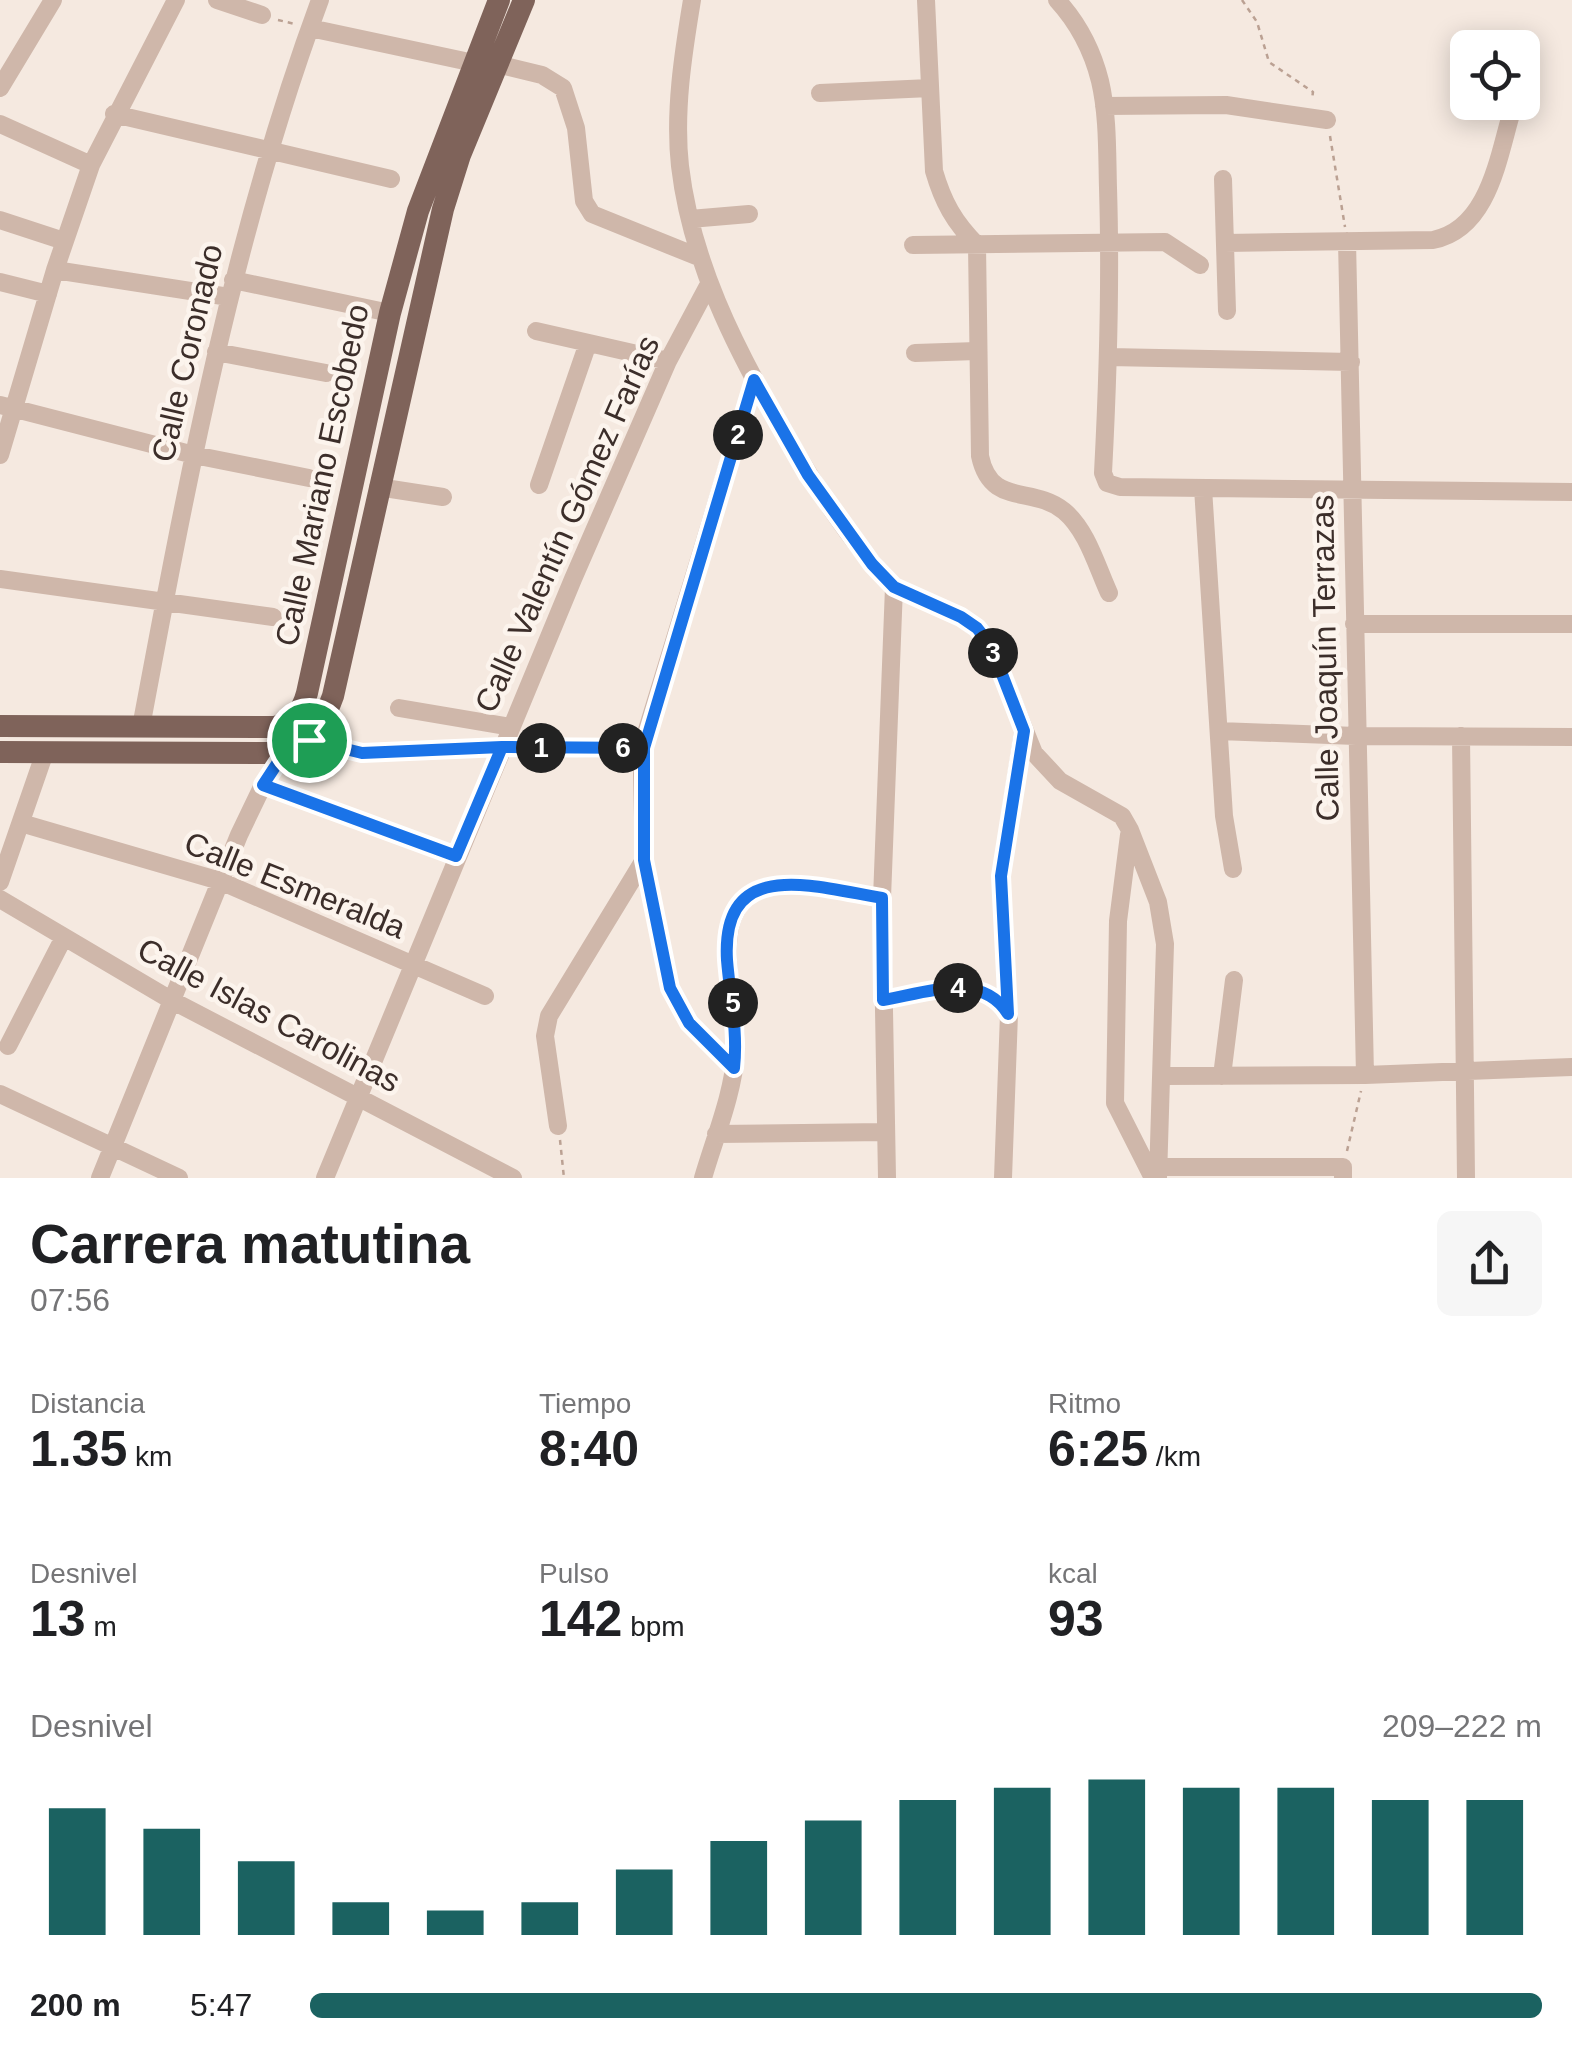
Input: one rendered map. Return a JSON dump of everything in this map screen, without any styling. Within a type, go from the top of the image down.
[{"type":"main road","name":"Calle Mariano Escobedo","points":[[309,740],[333,696],[443,210],[486,64],[499,0]]},
{"type":"main road","name":"Calle Mariano Escobedo","points":[[299,714],[312,676],[390,313],[426,184],[486,64],[524,0]]},
{"type":"main road","points":[[0,726],[274,726],[286,724],[299,714]]},
{"type":"main road","points":[[0,752],[202,754],[286,750],[309,740]]},
{"type":"street","points":[[0,88],[53,0]]},
{"type":"street","points":[[0,455],[6,407],[91,165],[176,0]]},
{"type":"street","points":[[217,0],[262,16]]},
{"type":"street","name":"Calle Coronado","points":[[140,726],[231,288],[268,150],[320,0]]},
{"type":"street","points":[[692,0],[682,73],[679,139],[690,220],[709,284],[754,380],[835,516],[872,564],[894,587],[977,628],[988,642],[1034,753],[1047,770],[1122,816],[1130,830],[1158,902],[1165,944],[1157,1174]]},
{"type":"street","points":[[926,0],[934,171],[941,198],[954,221],[977,244],[983,470],[996,487],[1046,501],[1074,520],[1109,593]]},
{"type":"street","points":[[1058,0],[1074,18],[1089,46],[1104,106],[1110,241],[1103,473],[1107,483],[1352,492],[1572,492]]},
{"type":"street","points":[[310,28],[542,75],[562,88],[576,128],[588,209],[599,218],[700,258]]},
{"type":"street","points":[[820,94],[930,88]]},
{"type":"street","points":[[1104,106],[1196,103],[1319,118]]},
{"type":"street","points":[[114,114],[390,178]]},
{"type":"street","points":[[1224,243],[1444,238],[1462,227],[1485,197],[1509,120]]},
{"type":"street","points":[[0,124],[91,165]]},
{"type":"street","points":[[1224,179],[1227,311]]},
{"type":"street","points":[[690,220],[749,214]]},
{"type":"street","points":[[0,220],[64,242]]},
{"type":"street","points":[[913,245],[1164,242],[1200,265]]},
{"type":"street","name":"Calle Joaquín Terrazas","points":[[1347,242],[1365,1074]]},
{"type":"street","points":[[55,270],[231,288],[390,313]]},
{"type":"street","points":[[0,282],[48,294]]},
{"type":"street","name":"Calle Valentín Gómez Farías","points":[[325,1178],[502,747],[668,361],[709,284]]},
{"type":"street","points":[[536,332],[668,361]]},
{"type":"street","points":[[539,485],[588,343]]},
{"type":"street","points":[[915,353],[977,351]]},
{"type":"street","points":[[216,352],[326,373]]},
{"type":"street","points":[[1109,357],[1351,362]]},
{"type":"street","points":[[734,1068],[678,1008],[670,988],[644,860],[644,748],[754,380]]},
{"type":"street","points":[[6,407],[194,455],[309,478]]},
{"type":"street","points":[[378,487],[443,497]]},
{"type":"street","points":[[1203,488],[1224,816],[1234,870]]},
{"type":"street","points":[[0,579],[273,617]]},
{"type":"street","points":[[887,1178],[882,898],[894,587]]},
{"type":"street","points":[[1354,624],[1572,624]]},
{"type":"street","points":[[399,708],[512,727]]},
{"type":"street","name":"Calle Mariano Escobedo","points":[[100,1178],[220,880],[263,785],[295,732],[299,714]]},
{"type":"street","points":[[1001,876],[1024,731]]},
{"type":"street","points":[[1219,731],[1572,737]]},
{"type":"street","points":[[1461,736],[1466,1178]]},
{"type":"street","points":[[309,740],[362,753],[502,747],[644,748]]},
{"type":"street","points":[[0,882],[45,752]]},
{"type":"street","points":[[263,785],[456,856]]},
{"type":"street","name":"Calle Esmeralda","points":[[21,824],[220,880],[485,996]]},
{"type":"street","points":[[1130,830],[1118,920],[1115,1103],[1157,1174]]},
{"type":"street","points":[[558,1126],[545,1036],[548,1016],[644,860]]},
{"type":"street","points":[[703,1178],[734,1068],[735,1022],[727,956],[734,914],[741,900],[757,888],[803,885],[882,898]]},
{"type":"street","name":"Calle Islas Carolinas","points":[[0,898],[171,1000],[512,1178]]},
{"type":"street","points":[[8,1046],[64,937]]},
{"type":"street","points":[[1222,1076],[1234,980]]},
{"type":"street","points":[[883,1000],[961,988],[982,990],[999,998],[1008,1014],[1003,1178]]},
{"type":"street","points":[[1163,1076],[1572,1067]]},
{"type":"street","points":[[0,1094],[179,1178]]},
{"type":"street","points":[[716,1134],[885,1132]]},
{"type":"street","points":[[1157,1174],[1344,1172]]},
{"type":"path","points":[[1242,0],[1257,22],[1269,62],[1313,92],[1347,242]]},
{"type":"path","points":[[262,16],[310,28]]},
{"type":"path","points":[[1001,876],[1008,1014]]},
{"type":"path","points":[[1344,1172],[1365,1074]]},
{"type":"path","points":[[558,1126],[564,1178]]},
{"type":"route","points":[[309,740],[286,750],[263,785],[456,856],[502,747],[644,748],[754,380],[808,475],[872,564],[894,587],[977,628],[998,664],[1024,731],[1001,876],[1008,1014],[999,998],[982,990],[961,988],[883,1000],[882,898],[803,885],[757,888],[741,900],[734,914],[727,956],[735,1022],[734,1068],[689,1023],[670,988],[644,860],[644,748],[502,747],[362,753],[309,740]]}]
